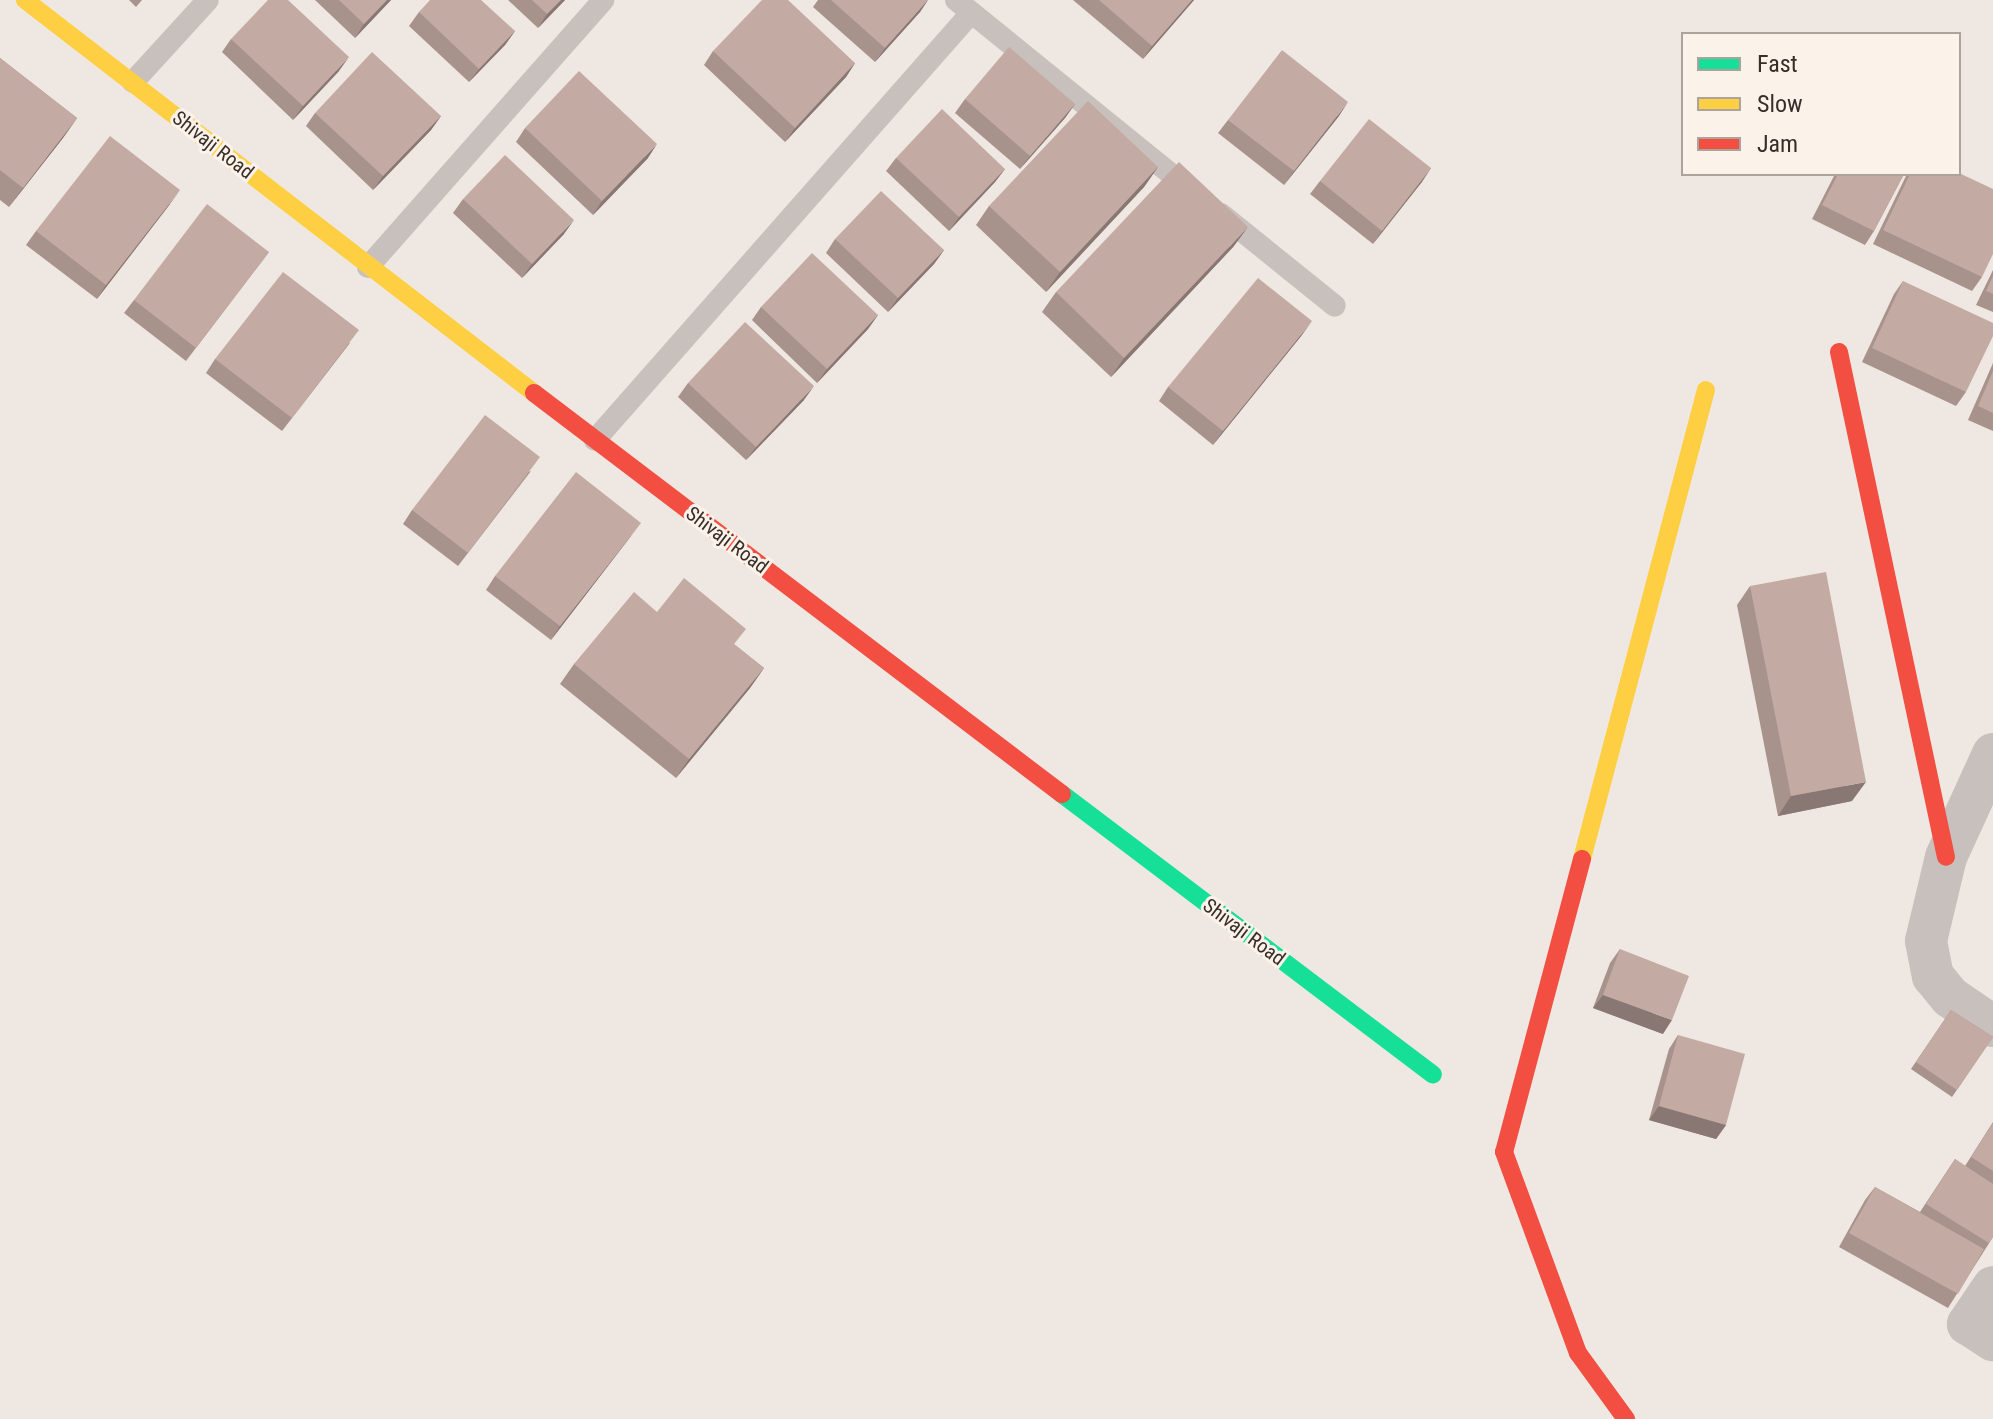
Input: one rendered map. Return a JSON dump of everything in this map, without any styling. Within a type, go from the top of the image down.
[{"type":"street","name":"Shivaji Road","points":[[25,0],[368,267],[1433,1075]]},
{"type":"street","points":[[1839,352],[1946,857]]},
{"type":"street","points":[[1626,1419],[1578,1353],[1504,1152],[1706,390]]},
{"type":"street","points":[[1993,754],[1946,857],[1926,941],[1933,976],[1950,997],[1993,1026]]},
{"type":"street","points":[[1993,1287],[1968,1324],[1993,1340]]},
{"type":"lane","points":[[133,82],[208,0]]},
{"type":"lane","points":[[368,267],[603,0]]},
{"type":"lane","points":[[595,440],[963,7],[1335,306]]},
{"type":"building","points":[[268,0],[288,0],[349,57],[303,106],[231,39]]},
{"type":"building","points":[[339,0],[387,0],[364,24]]},
{"type":"building","points":[[430,0],[481,0],[515,31],[479,69],[419,12]]},
{"type":"building","points":[[532,0],[561,0],[547,14]]},
{"type":"building","points":[[762,0],[788,0],[855,63],[795,128],[713,51]]},
{"type":"building","points":[[831,0],[928,0],[885,48]]},
{"type":"building","points":[[1099,0],[1192,0],[1152,46]]},
{"type":"building","points":[[1009,47],[1075,104],[1030,156],[965,99]]},
{"type":"building","points":[[1282,50],[1348,102],[1294,171],[1228,120]]},
{"type":"building","points":[[372,52],[441,116],[383,176],[315,113]]},
{"type":"building","points":[[0,58],[77,118],[23,188],[0,170]]},
{"type":"building","points":[[579,71],[657,144],[602,201],[525,128]]},
{"type":"building","points":[[1088,101],[1158,167],[1060,272],[989,206]]},
{"type":"building","points":[[942,109],[1005,169],[959,217],[896,158]]},
{"type":"building","points":[[1369,119],[1431,168],[1382,231],[1320,181]]},
{"type":"building","points":[[110,136],[180,190],[106,285],[36,231]]},
{"type":"building","points":[[505,155],[574,220],[532,264],[463,199]]},
{"type":"building","points":[[1179,162],[1248,227],[1124,358],[1056,292]]},
{"type":"building","points":[[1961,174],[1993,189],[1993,254],[1982,277],[1883,230],[1909,176]]},
{"type":"building","points":[[1837,176],[1903,176],[1874,231],[1822,205]]},
{"type":"building","points":[[881,191],[944,250],[898,298],[835,239]]},
{"type":"building","points":[[207,204],[269,252],[196,348],[134,300]]},
{"type":"building","points":[[812,253],[878,315],[827,369],[761,307]]},
{"type":"building","points":[[283,272],[359,330],[292,418],[215,359]]},
{"type":"building","points":[[1993,276],[1993,294],[1986,291]]},
{"type":"building","points":[[1258,278],[1312,321],[1223,431],[1168,387]]},
{"type":"building","points":[[1903,281],[1993,323],[1993,336],[1966,392],[1872,348]]},
{"type":"building","points":[[745,322],[814,386],[756,447],[688,383]]},
{"type":"building","points":[[1993,371],[1993,413],[1978,406]]},
{"type":"building","points":[[485,415],[540,457],[468,553],[412,510]]},
{"type":"building","points":[[576,472],[641,523],[560,626],[495,576]]},
{"type":"building","points":[[1826,572],[1866,782],[1791,796],[1750,586]]},
{"type":"building","points":[[684,578],[746,629],[734,644],[764,668],[689,759],[574,664],[634,592],[657,612]]},
{"type":"building","points":[[1620,949],[1689,976],[1672,1020],[1603,995]]},
{"type":"building","points":[[1951,1010],[1993,1037],[1957,1090],[1916,1062]]},
{"type":"building","points":[[1678,1035],[1745,1054],[1726,1125],[1659,1106]]},
{"type":"building","points":[[1993,1123],[1993,1171],[1971,1157]]},
{"type":"building","points":[[1955,1159],[1993,1184],[1993,1237],[1989,1243],[1926,1204]]},
{"type":"building","points":[[1875,1187],[1984,1249],[1958,1294],[1849,1233]]},
{"type":"traffic: fast","points":[[1062,794],[1433,1075]]},
{"type":"traffic: slow","points":[[25,0],[534,393]]},
{"type":"traffic: slow","points":[[1582,859],[1706,390]]},
{"type":"traffic: jam","points":[[1839,352],[1946,857]]},
{"type":"traffic: jam","points":[[534,393],[1062,794]]},
{"type":"traffic: jam","points":[[1582,859],[1504,1152],[1578,1353],[1626,1419]]}]
